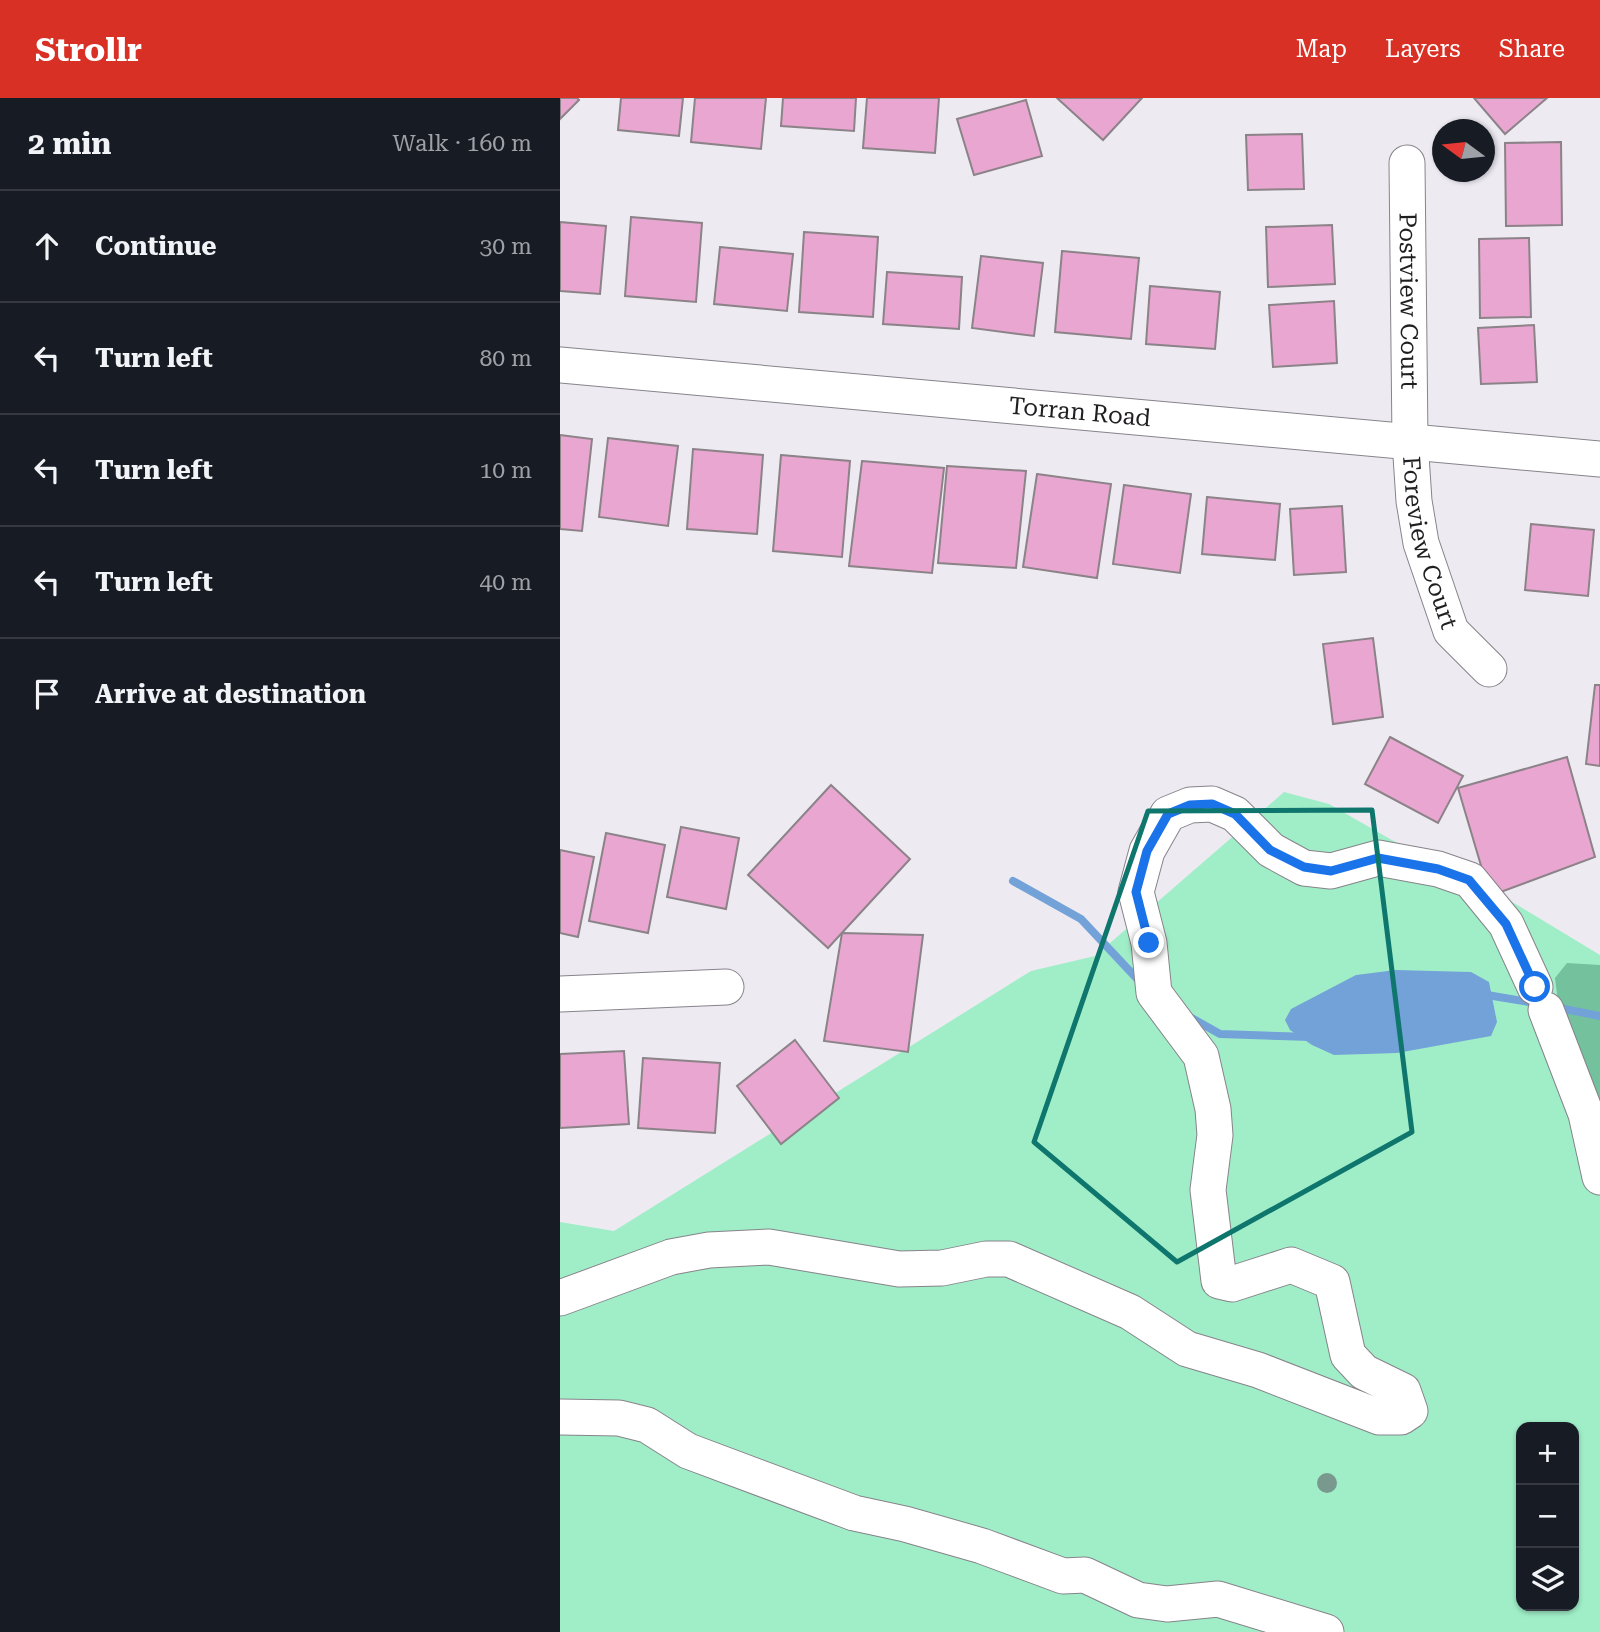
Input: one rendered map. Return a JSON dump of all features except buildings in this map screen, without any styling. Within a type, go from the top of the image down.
[{"type":"street","name":"Postview Court","points":[[1407,163],[1410,441]]},
{"type":"street","name":"Torran Road","points":[[560,365],[1600,459]]},
{"type":"street","name":"Foreview Court","points":[[1410,441],[1414,501],[1421,543],[1434,584],[1451,631],[1489,669]]},
{"type":"street","points":[[560,1298],[671,1258],[709,1250],[769,1247],[899,1269],[942,1269],[986,1259],[1009,1259],[1130,1312],[1187,1349],[1258,1370],[1379,1417],[1401,1417],[1410,1411],[1403,1391],[1364,1372],[1348,1354],[1332,1282],[1291,1265],[1232,1284],[1219,1280],[1208,1190],[1216,1135],[1213,1109],[1201,1056],[1154,993],[1149,943],[1136,892],[1147,851],[1168,814],[1190,805],[1212,804],[1235,814],[1270,850],[1304,867],[1331,871],[1378,858],[1438,869],[1469,880],[1506,924],[1540,999],[1586,1114],[1600,1177]]},
{"type":"street","points":[[560,994],[726,987]]},
{"type":"street","points":[[560,1417],[619,1418],[647,1425],[688,1451],[843,1509],[982,1546],[1063,1576],[1085,1575],[1138,1600],[1167,1604],[1218,1600],[1326,1632]]},
{"type":"highlighted area","points":[[1372,810],[1412,1132],[1177,1262],[1034,1142],[1148,811]]},
{"type":"green space","points":[[1284,792],[1329,804],[1390,839],[1504,897],[1600,955],[1600,1632],[560,1632],[560,1222],[614,1231],[1031,971],[1095,956]]},
{"type":"green space","points":[[1567,963],[1600,965],[1600,1159],[1570,1096],[1555,978]]},
{"type":"water","points":[[1396,970],[1471,972],[1489,982],[1497,1022],[1491,1036],[1397,1053],[1334,1055],[1312,1045],[1290,1030],[1285,1020],[1291,1009],[1356,975]]},
{"type":"waterway","points":[[1013,881],[1081,919],[1141,983]]},
{"type":"waterway","points":[[1482,996],[1535,1003]]},
{"type":"waterway","points":[[1554,1007],[1600,1016]]},
{"type":"waterway","points":[[1188,1016],[1220,1034],[1311,1037]]},
{"type":"route","points":[[1149,943],[1136,892],[1147,851],[1168,814],[1190,805],[1212,804],[1235,814],[1270,850],[1304,867],[1331,871],[1378,858],[1438,869],[1469,880],[1506,924],[1535,987]]}]
